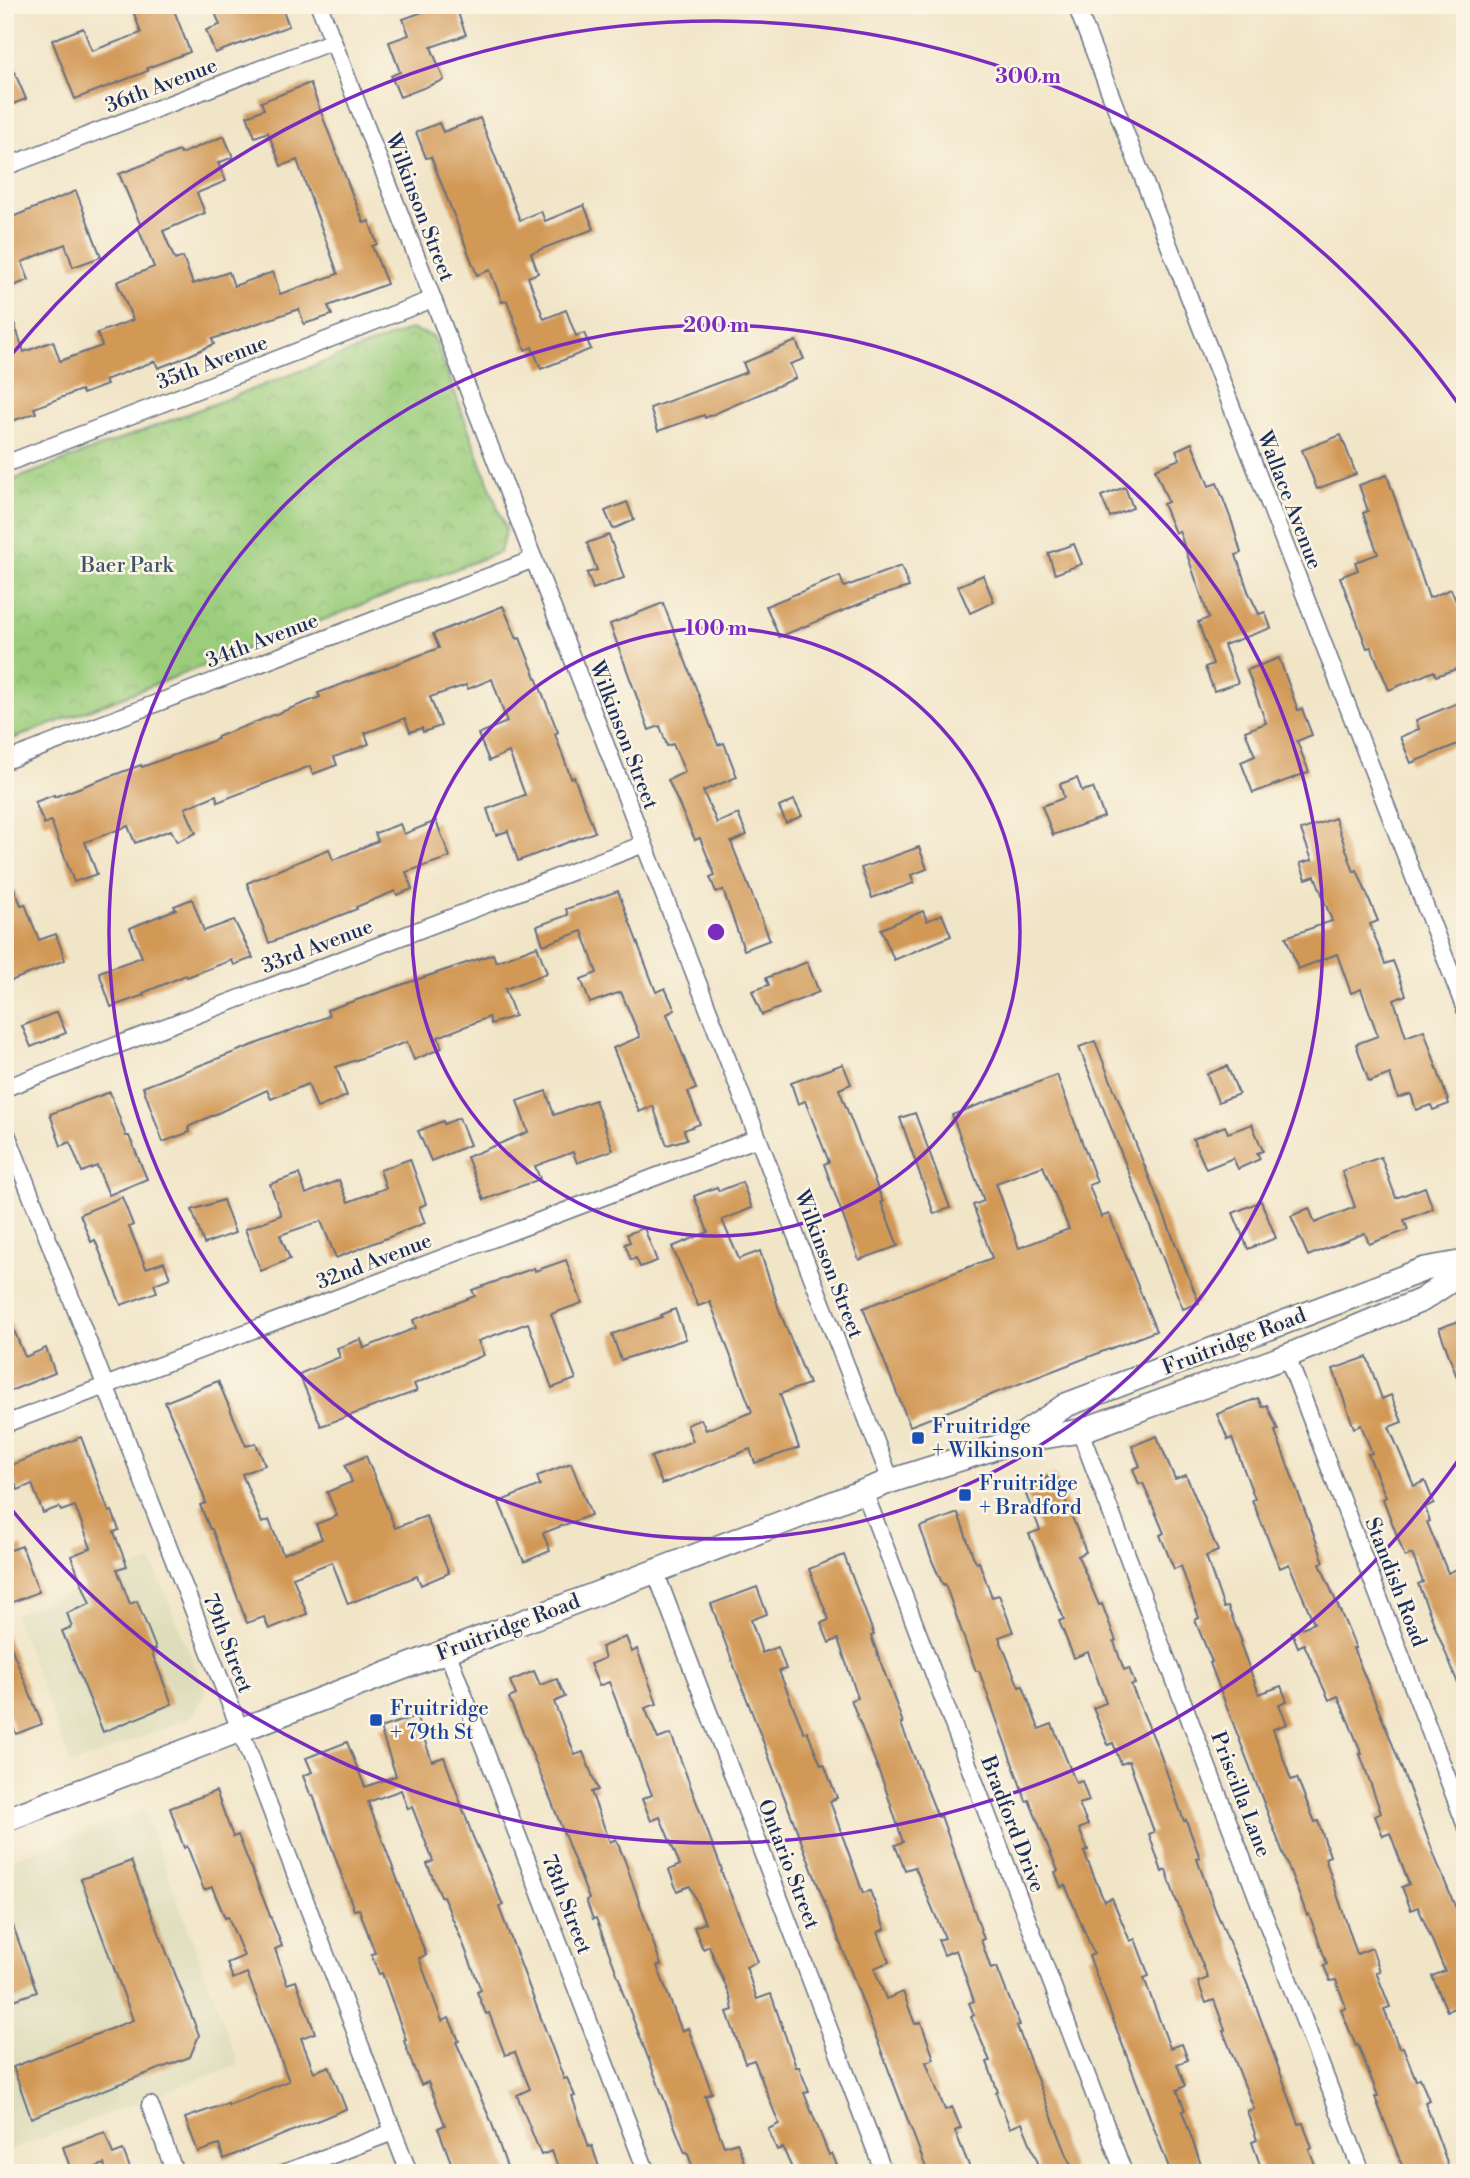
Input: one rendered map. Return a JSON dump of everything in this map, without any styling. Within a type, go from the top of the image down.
[{"type":"main road","name":"Fruitridge Road","points":[[1013,1442],[1066,1405],[1425,1269],[1465,1262]]},
{"type":"main road","name":"Fruitridge Road","points":[[5,1820],[891,1481],[1013,1442],[1080,1430],[1287,1356],[1422,1300],[1465,1271]]},
{"type":"street","name":"Wilkinson Street","points":[[319,5],[891,1481]]},
{"type":"street","name":"Wallace Avenue","points":[[1076,5],[1465,1009]]},
{"type":"street","name":"36th Avenue","points":[[5,167],[333,41]]},
{"type":"street","name":"35th Avenue","points":[[5,464],[433,299]]},
{"type":"street","name":"34th Avenue","points":[[5,761],[534,559]]},
{"type":"street","name":"33rd Avenue","points":[[5,1088],[644,844]]},
{"type":"street","name":"79th Street","points":[[5,1129],[409,2173]]},
{"type":"street","name":"32nd Avenue","points":[[5,1424],[758,1138]]},
{"type":"street","name":"Standish Road","points":[[1287,1356],[1465,1824]]},
{"type":"street","name":"Priscilla Lane","points":[[1080,1430],[1362,2173]]},
{"type":"street","name":"Bradford Drive","points":[[864,1491],[1124,2173]]},
{"type":"street","name":"Ontario Street","points":[[655,1571],[884,2173]]},
{"type":"street","name":"78th Street","points":[[447,1651],[647,2173]]},
{"type":"street","points":[[150,2105],[175,2173]]},
{"type":"street","points":[[284,2173],[393,2132]]},
{"type":"shaded area","points":[[152,1561],[206,1693],[192,1717],[71,1765],[14,1614]]},
{"type":"shaded area","points":[[144,1810],[239,2064],[5,2152],[5,1861]]},
{"type":"green space","name":"Baer Park","points":[[411,329],[434,337],[506,530],[500,552],[5,742],[5,483]]},
{"type":"building","points":[[131,5],[172,5],[190,52],[75,99],[52,40],[83,28],[92,51],[141,33]]},
{"type":"building","points":[[212,5],[281,5],[289,26],[215,53],[206,30],[220,25]]},
{"type":"building","points":[[442,5],[455,5],[466,35],[431,47],[444,80],[400,97],[391,76],[400,72],[389,42],[409,35],[403,19]]},
{"type":"building","points":[[5,50],[26,99],[5,107]]},
{"type":"building","points":[[310,83],[364,223],[369,221],[377,244],[372,246],[387,284],[328,306],[332,315],[304,324],[299,309],[212,339],[214,344],[158,368],[155,361],[105,380],[107,385],[83,394],[81,390],[34,408],[36,413],[12,421],[5,402],[5,306],[8,305],[24,352],[53,341],[60,361],[102,346],[97,333],[133,320],[117,282],[154,267],[138,228],[141,226],[119,174],[179,151],[181,154],[224,136],[233,157],[218,163],[226,181],[197,193],[205,213],[163,231],[175,260],[183,257],[193,284],[229,272],[234,286],[273,272],[280,294],[338,274],[297,160],[281,166],[268,132],[255,137],[247,116],[264,109],[261,102]]},
{"type":"building","points":[[480,118],[520,220],[541,211],[545,221],[584,205],[594,229],[531,253],[538,273],[528,277],[544,319],[566,310],[576,336],[584,333],[591,349],[541,369],[532,347],[525,350],[507,301],[502,302],[490,270],[477,275],[431,157],[426,158],[416,132],[439,123],[443,132]]},
{"type":"building","points":[[76,191],[101,257],[73,267],[65,244],[22,262],[29,280],[5,289],[5,220]]},
{"type":"building","points":[[796,341],[804,359],[790,364],[796,378],[705,418],[704,415],[658,431],[650,408],[747,372],[743,363]]},
{"type":"building","points":[[1341,435],[1356,474],[1317,489],[1302,450]]},
{"type":"building","points":[[1192,443],[1209,486],[1217,483],[1241,553],[1236,555],[1248,591],[1259,614],[1265,612],[1271,628],[1224,645],[1238,683],[1214,691],[1205,667],[1213,664],[1198,622],[1209,618],[1179,531],[1175,533],[1163,504],[1168,502],[1155,469],[1180,459],[1176,450]]},
{"type":"building","points":[[1387,475],[1429,598],[1451,589],[1465,622],[1465,666],[1436,676],[1434,671],[1389,690],[1371,647],[1367,648],[1340,577],[1358,570],[1355,562],[1378,554],[1363,513],[1368,511],[1359,485]]},
{"type":"building","points":[[1125,487],[1133,508],[1110,517],[1101,496]]},
{"type":"building","points":[[627,502],[634,520],[613,529],[605,511]]},
{"type":"building","points":[[609,535],[624,578],[593,589],[587,573],[597,570],[587,543]]},
{"type":"building","points":[[1074,544],[1082,564],[1055,574],[1048,553]]},
{"type":"building","points":[[901,566],[909,587],[879,596],[779,637],[766,606],[840,576],[844,587]]},
{"type":"building","points":[[983,575],[994,602],[970,613],[958,586]]},
{"type":"building","points":[[663,603],[718,745],[724,743],[737,777],[703,791],[717,823],[738,814],[747,835],[731,842],[770,940],[744,950],[723,890],[716,892],[710,877],[715,875],[700,838],[695,840],[668,780],[685,772],[673,744],[667,746],[660,726],[649,730],[610,624]]},
{"type":"building","points":[[503,606],[517,639],[520,638],[558,732],[555,734],[571,778],[574,777],[595,832],[518,861],[508,831],[496,835],[487,809],[525,795],[509,752],[489,761],[478,734],[507,722],[492,679],[468,689],[466,685],[430,697],[441,726],[423,732],[422,728],[410,732],[405,718],[365,733],[369,744],[334,757],[337,765],[313,774],[310,766],[218,802],[216,795],[185,808],[196,833],[177,842],[171,830],[135,843],[128,826],[85,842],[97,874],[74,882],[51,821],[44,824],[35,802],[218,739],[217,737],[320,697],[318,693],[439,648],[433,634]]},
{"type":"building","points":[[1279,658],[1298,710],[1302,709],[1312,735],[1297,741],[1309,772],[1253,793],[1241,762],[1255,756],[1245,731],[1266,723],[1247,670]]},
{"type":"building","points":[[1465,700],[1465,741],[1411,763],[1400,737],[1419,729],[1416,720]]},
{"type":"building","points":[[1077,778],[1082,791],[1093,788],[1104,817],[1053,835],[1042,806],[1064,798],[1060,784]]},
{"type":"building","points":[[794,800],[802,816],[786,823],[779,807]]},
{"type":"building","points":[[1335,818],[1354,872],[1357,870],[1378,921],[1370,924],[1385,964],[1393,961],[1406,995],[1394,1000],[1406,1037],[1424,1030],[1449,1104],[1433,1110],[1431,1105],[1416,1110],[1411,1094],[1398,1098],[1390,1074],[1369,1082],[1356,1044],[1378,1036],[1361,989],[1351,993],[1337,954],[1298,969],[1286,937],[1332,921],[1315,876],[1306,879],[1300,863],[1312,860],[1301,830]]},
{"type":"building","points":[[436,821],[450,857],[406,872],[412,889],[397,895],[395,891],[356,907],[357,909],[269,943],[247,883],[329,849],[333,860],[378,841],[375,833],[400,824],[404,834]]},
{"type":"building","points":[[919,847],[927,869],[911,875],[914,883],[872,898],[861,868]]},
{"type":"building","points":[[5,867],[21,905],[25,904],[39,940],[56,934],[65,960],[5,983]]},
{"type":"building","points":[[618,891],[656,992],[665,988],[675,1010],[667,1014],[696,1089],[688,1092],[700,1124],[684,1130],[687,1139],[667,1145],[653,1106],[639,1112],[613,1048],[640,1037],[621,992],[590,1003],[581,979],[597,973],[582,931],[543,945],[537,926],[568,915],[566,909]]},
{"type":"building","points":[[192,899],[204,931],[234,920],[253,958],[234,965],[232,960],[187,977],[186,975],[111,1007],[99,972],[142,957],[130,928],[176,909],[174,906]]},
{"type":"building","points":[[923,911],[927,921],[942,914],[951,936],[894,960],[881,929]]},
{"type":"building","points":[[537,946],[547,973],[505,989],[515,1016],[491,1024],[489,1017],[438,1037],[442,1048],[414,1060],[407,1042],[336,1067],[347,1096],[317,1108],[308,1084],[271,1099],[267,1090],[188,1127],[190,1132],[163,1142],[143,1087],[329,1016],[327,1010],[493,954],[496,962]]},
{"type":"building","points":[[807,962],[819,992],[762,1015],[752,991],[769,985],[766,978]]},
{"type":"building","points":[[57,1012],[66,1033],[31,1047],[22,1026]]},
{"type":"building","points":[[1095,1041],[1199,1303],[1183,1309],[1079,1047]]},
{"type":"building","points":[[843,1064],[851,1084],[839,1089],[898,1246],[859,1260],[824,1164],[829,1162],[805,1101],[798,1104],[791,1083]]},
{"type":"building","points":[[1227,1066],[1239,1094],[1218,1102],[1207,1074]]},
{"type":"building","points":[[1057,1075],[1097,1182],[1089,1185],[1101,1217],[1109,1214],[1156,1331],[910,1426],[863,1308],[992,1258],[973,1205],[984,1201],[952,1115]],"holes":[[[1043,1166],[1069,1229],[1019,1248],[996,1183]]]},
{"type":"building","points":[[546,1091],[554,1115],[595,1100],[613,1150],[577,1163],[573,1152],[535,1166],[540,1179],[484,1200],[467,1157],[528,1132],[517,1101]]},
{"type":"building","points":[[110,1092],[126,1136],[129,1136],[147,1179],[109,1195],[97,1166],[82,1172],[70,1142],[61,1146],[50,1114]]},
{"type":"building","points":[[915,1113],[950,1208],[934,1214],[900,1118]]},
{"type":"building","points":[[459,1118],[470,1145],[431,1161],[418,1131]]},
{"type":"building","points":[[1252,1124],[1263,1151],[1257,1153],[1260,1159],[1238,1169],[1233,1158],[1206,1169],[1193,1139],[1225,1126],[1228,1133]]},
{"type":"building","points":[[1381,1157],[1396,1198],[1425,1187],[1433,1209],[1404,1220],[1408,1230],[1369,1244],[1365,1233],[1308,1256],[1291,1216],[1309,1208],[1315,1223],[1355,1207],[1342,1171]]},
{"type":"building","points":[[410,1159],[426,1204],[419,1207],[425,1223],[336,1258],[321,1221],[280,1235],[290,1259],[261,1271],[245,1229],[281,1215],[270,1184],[299,1174],[306,1194],[339,1180],[348,1202],[386,1188],[380,1170]]},
{"type":"building","points":[[742,1182],[752,1208],[722,1220],[739,1259],[760,1251],[781,1315],[809,1384],[780,1394],[799,1448],[755,1463],[750,1449],[662,1484],[651,1457],[693,1441],[687,1425],[701,1419],[706,1430],[752,1412],[710,1302],[698,1306],[672,1247],[708,1232],[694,1196],[717,1187],[719,1191]]},
{"type":"building","points":[[122,1197],[133,1225],[129,1227],[146,1268],[164,1262],[170,1278],[154,1284],[157,1292],[121,1305],[95,1240],[91,1242],[80,1214]]},
{"type":"building","points":[[223,1200],[235,1233],[204,1244],[192,1210]]},
{"type":"building","points":[[1261,1201],[1276,1238],[1248,1249],[1233,1213]]},
{"type":"building","points":[[644,1228],[657,1261],[640,1267],[636,1258],[631,1260],[625,1244],[630,1242],[627,1234]]},
{"type":"building","points":[[566,1260],[582,1303],[551,1314],[576,1379],[552,1388],[528,1323],[478,1341],[484,1355],[414,1384],[417,1391],[321,1426],[299,1374],[340,1357],[337,1348],[361,1339],[364,1348],[416,1328],[413,1320],[475,1296],[472,1290],[534,1268],[535,1271]]},
{"type":"building","points":[[5,1309],[25,1357],[46,1348],[55,1373],[5,1393]]},
{"type":"building","points":[[675,1309],[686,1339],[621,1360],[612,1334],[662,1317],[661,1315]]},
{"type":"building","points":[[1465,1319],[1465,1393],[1463,1394],[1439,1328]]},
{"type":"building","points":[[1367,1357],[1382,1399],[1391,1395],[1402,1422],[1389,1427],[1414,1486],[1425,1481],[1434,1503],[1425,1507],[1430,1521],[1427,1522],[1448,1573],[1457,1569],[1465,1587],[1465,1701],[1418,1584],[1423,1582],[1412,1554],[1405,1557],[1383,1499],[1386,1497],[1368,1454],[1372,1453],[1361,1425],[1354,1428],[1333,1369]]},
{"type":"building","points":[[218,1381],[246,1446],[256,1443],[265,1465],[242,1474],[262,1523],[269,1520],[283,1554],[322,1539],[316,1524],[337,1516],[327,1492],[352,1482],[345,1465],[366,1456],[395,1528],[426,1516],[449,1573],[421,1585],[417,1576],[348,1604],[332,1562],[293,1577],[307,1614],[269,1629],[264,1617],[247,1623],[212,1529],[200,1505],[206,1503],[191,1462],[165,1402]]},
{"type":"building","points":[[1258,1398],[1262,1407],[1267,1405],[1278,1430],[1275,1431],[1324,1562],[1320,1564],[1356,1648],[1353,1648],[1438,1865],[1465,1925],[1465,2004],[1447,2011],[1432,1976],[1445,1971],[1418,1907],[1411,1910],[1402,1887],[1409,1884],[1390,1833],[1383,1836],[1375,1816],[1381,1813],[1362,1754],[1338,1696],[1329,1700],[1304,1644],[1298,1647],[1292,1632],[1314,1623],[1289,1564],[1280,1568],[1252,1500],[1255,1499],[1232,1438],[1228,1440],[1217,1414]]},
{"type":"building","points":[[1157,1436],[1175,1479],[1186,1475],[1218,1551],[1206,1556],[1224,1608],[1228,1607],[1242,1642],[1240,1643],[1259,1694],[1281,1686],[1287,1701],[1279,1704],[1287,1724],[1273,1729],[1291,1780],[1297,1778],[1315,1822],[1318,1821],[1330,1856],[1325,1858],[1357,1954],[1372,1948],[1380,1971],[1376,1972],[1390,2007],[1384,2009],[1399,2048],[1403,2047],[1416,2080],[1420,2078],[1429,2100],[1425,2102],[1451,2173],[1405,2173],[1358,2045],[1356,2046],[1341,2010],[1346,2008],[1336,1980],[1330,1981],[1324,1966],[1327,1964],[1309,1914],[1307,1915],[1210,1663],[1212,1662],[1195,1620],[1199,1618],[1181,1566],[1174,1569],[1160,1535],[1164,1533],[1143,1483],[1139,1484],[1133,1469],[1140,1466],[1132,1446]]},
{"type":"building","points":[[81,1437],[109,1512],[112,1511],[119,1530],[114,1532],[127,1566],[117,1569],[130,1604],[137,1601],[156,1649],[151,1650],[172,1704],[103,1732],[62,1631],[72,1627],[67,1613],[90,1604],[71,1556],[91,1548],[75,1506],[61,1511],[59,1507],[43,1513],[32,1484],[18,1490],[9,1466]]},
{"type":"building","points":[[571,1463],[591,1515],[543,1533],[550,1551],[524,1562],[499,1502],[540,1485],[537,1476]]},
{"type":"building","points":[[1055,1474],[1086,1552],[1078,1556],[1099,1605],[1102,1604],[1124,1670],[1129,1668],[1135,1684],[1131,1685],[1158,1748],[1184,1821],[1186,1820],[1215,1909],[1252,1995],[1299,2124],[1303,2123],[1318,2173],[1263,2173],[1252,2142],[1257,2140],[1247,2111],[1254,2109],[1223,2031],[1225,2030],[1214,2000],[1206,2003],[1198,1982],[1208,1978],[1166,1870],[1162,1872],[1149,1834],[1154,1832],[1129,1761],[1121,1764],[1113,1743],[1108,1745],[1093,1708],[1106,1703],[1088,1652],[1074,1658],[1059,1621],[1064,1619],[1029,1534],[1040,1530],[1023,1487]]},
{"type":"building","points":[[958,1513],[973,1556],[977,1563],[979,1562],[992,1597],[999,1595],[1013,1632],[999,1637],[1019,1687],[1023,1686],[1039,1729],[1052,1724],[1076,1783],[1082,1781],[1089,1801],[1079,1804],[1088,1825],[1079,1829],[1088,1850],[1084,1852],[1104,1901],[1112,1898],[1130,1941],[1135,1939],[1149,1976],[1144,1978],[1170,2048],[1182,2044],[1188,2060],[1177,2064],[1185,2086],[1177,2090],[1204,2173],[1171,2173],[1089,1956],[1094,1954],[1065,1885],[1061,1887],[1055,1872],[1058,1871],[1029,1800],[1026,1801],[945,1584],[943,1585],[933,1563],[920,1527]]},
{"type":"building","points":[[22,1546],[39,1592],[5,1605],[5,1552]]},
{"type":"building","points":[[844,1555],[874,1635],[871,1636],[903,1723],[901,1724],[954,1852],[984,1939],[981,1940],[991,1969],[997,1967],[1074,2173],[1042,2173],[1022,2123],[1010,2128],[996,2093],[998,2092],[987,2062],[990,2061],[971,2017],[974,2015],[969,2003],[974,2001],[956,1950],[944,1955],[938,1940],[945,1938],[915,1867],[905,1870],[895,1845],[903,1842],[851,1700],[858,1698],[838,1639],[829,1643],[821,1623],[829,1620],[809,1569]]},
{"type":"building","points":[[757,1587],[767,1614],[751,1620],[762,1653],[778,1647],[786,1669],[779,1671],[804,1733],[807,1731],[821,1765],[824,1764],[837,1798],[830,1801],[863,1893],[870,1891],[885,1929],[878,1932],[889,1962],[874,1968],[886,1999],[903,1992],[915,2024],[921,2022],[934,2059],[926,2062],[945,2110],[952,2107],[961,2128],[955,2131],[972,2173],[928,2173],[711,1604]]},
{"type":"building","points":[[5,1632],[42,1724],[16,1734],[5,1706]]},
{"type":"building","points":[[626,1637],[632,1652],[637,1649],[657,1704],[645,1708],[658,1739],[671,1734],[721,1871],[758,1962],[746,1967],[757,1999],[771,1994],[796,2067],[799,2067],[809,2092],[804,2093],[829,2155],[832,2153],[840,2173],[794,2173],[783,2148],[777,2150],[768,2129],[779,2124],[754,2060],[745,2063],[727,2012],[733,2010],[730,1996],[709,1946],[703,1949],[694,1927],[705,1923],[690,1886],[677,1891],[669,1870],[680,1865],[660,1817],[651,1821],[642,1799],[652,1795],[609,1682],[599,1686],[590,1664],[605,1658],[601,1647]]},
{"type":"building","points":[[534,1671],[540,1685],[557,1679],[565,1697],[554,1702],[575,1755],[583,1752],[598,1790],[591,1792],[610,1842],[616,1839],[625,1861],[661,1965],[657,1966],[682,2031],[688,2028],[712,2093],[705,2096],[724,2146],[737,2142],[748,2173],[695,2173],[687,2152],[685,2153],[596,1918],[593,1919],[586,1900],[589,1899],[551,1800],[509,1698],[516,1695],[510,1681]]},
{"type":"building","points":[[416,1716],[432,1761],[444,1757],[473,1837],[503,1905],[499,1907],[564,2079],[567,2078],[575,2096],[572,2097],[601,2173],[560,2173],[552,2151],[541,2155],[517,2095],[530,2089],[515,2052],[505,2055],[489,2013],[486,2014],[477,1992],[481,1990],[462,1941],[427,1864],[433,1861],[412,1807],[408,1809],[401,1790],[368,1802],[426,1955],[419,1958],[442,2021],[449,2018],[459,2041],[456,2042],[491,2121],[509,2173],[455,2173],[438,2128],[445,2125],[428,2082],[421,2085],[413,2066],[382,1973],[379,1974],[371,1954],[375,1953],[359,1909],[354,1910],[313,1795],[311,1796],[303,1776],[312,1772],[306,1758],[347,1742],[365,1787],[396,1776],[380,1728]]},
{"type":"building","points":[[216,1791],[233,1837],[238,1835],[282,1946],[275,1949],[287,1984],[296,1981],[315,2033],[301,2038],[314,2072],[329,2066],[346,2109],[224,2159],[219,2145],[198,2152],[185,2118],[228,2105],[289,2081],[247,1973],[233,1979],[227,1963],[244,1956],[212,1887],[204,1890],[187,1846],[184,1848],[170,1808]]},
{"type":"building","points":[[131,1861],[199,2035],[190,2057],[31,2118],[13,2067],[133,2020],[81,1879]]},
{"type":"building","points":[[7,1909],[37,1992],[5,2003],[5,1910]]},
{"type":"building","points":[[105,2132],[113,2154],[123,2150],[132,2173],[107,2173],[104,2164],[80,2173],[72,2173],[63,2147]]},
{"type":"place","name":"Fruitridge + Wilkinson","points":[[918,1438]]},
{"type":"place","name":"Fruitridge + Bradford","points":[[965,1495]]},
{"type":"place","name":"Fruitridge + 79th St","points":[[376,1720]]}]
